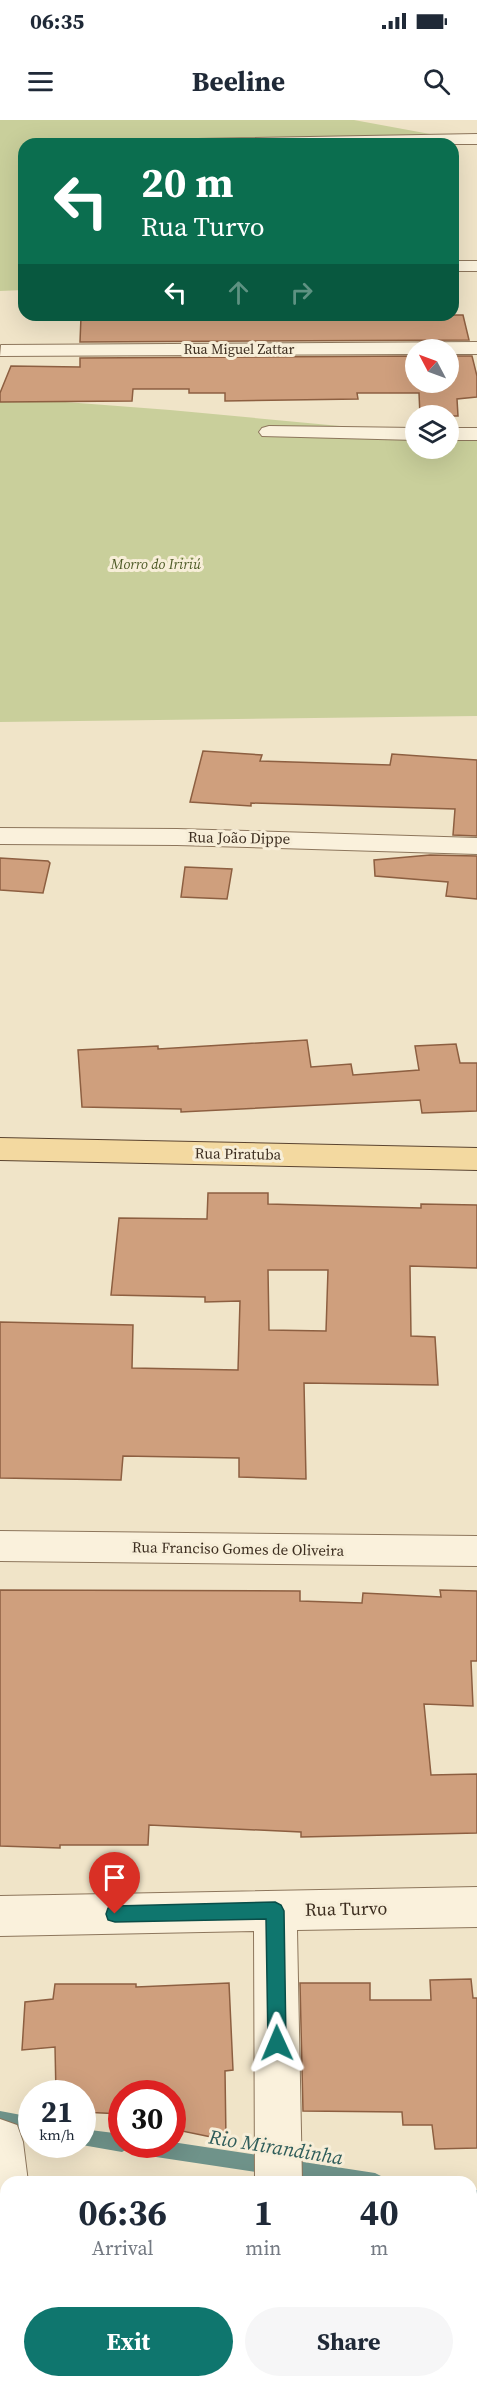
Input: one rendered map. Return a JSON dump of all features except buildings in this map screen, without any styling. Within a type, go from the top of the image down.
[{"type":"main road","name":"Rua Piratuba","points":[[0,1149],[477,1159]]},
{"type":"street","points":[[459,139],[477,139]]},
{"type":"street","points":[[459,266],[477,266]]},
{"type":"street","name":"Rua Miguel Zattar","points":[[2,351],[477,348]]},
{"type":"street","points":[[269,432],[405,434]]},
{"type":"street","points":[[459,434],[477,434]]},
{"type":"street","name":"Rua João Dippe","points":[[0,836],[177,837],[477,846]]},
{"type":"street","name":"Rua Franciso Gomes de Oliveira","points":[[0,1546],[477,1551]]},
{"type":"street","name":"Rua Turvo","points":[[0,1916],[477,1907]]},
{"type":"street","points":[[275,1911],[278,2171]]},
{"type":"street","points":[[0,2142],[4,2176]]},
{"type":"green space","points":[[0,120],[354,120],[430,134],[432,138],[18,138],[18,290],[0,291]]},
{"type":"green space","name":"Morro do Iririú","points":[[0,397],[405,432],[405,459],[459,459],[459,437],[477,439],[477,716],[0,722]]},
{"type":"waterway","name":"Rio Mirandinha","points":[[0,2119],[18,2123]]},
{"type":"waterway","name":"Rio Mirandinha","points":[[96,2139],[108,2141]]},
{"type":"waterway","name":"Rio Mirandinha","points":[[186,2153],[336,2176]]},
{"type":"route","points":[[115,1914],[275,1911],[277,2043]]}]
